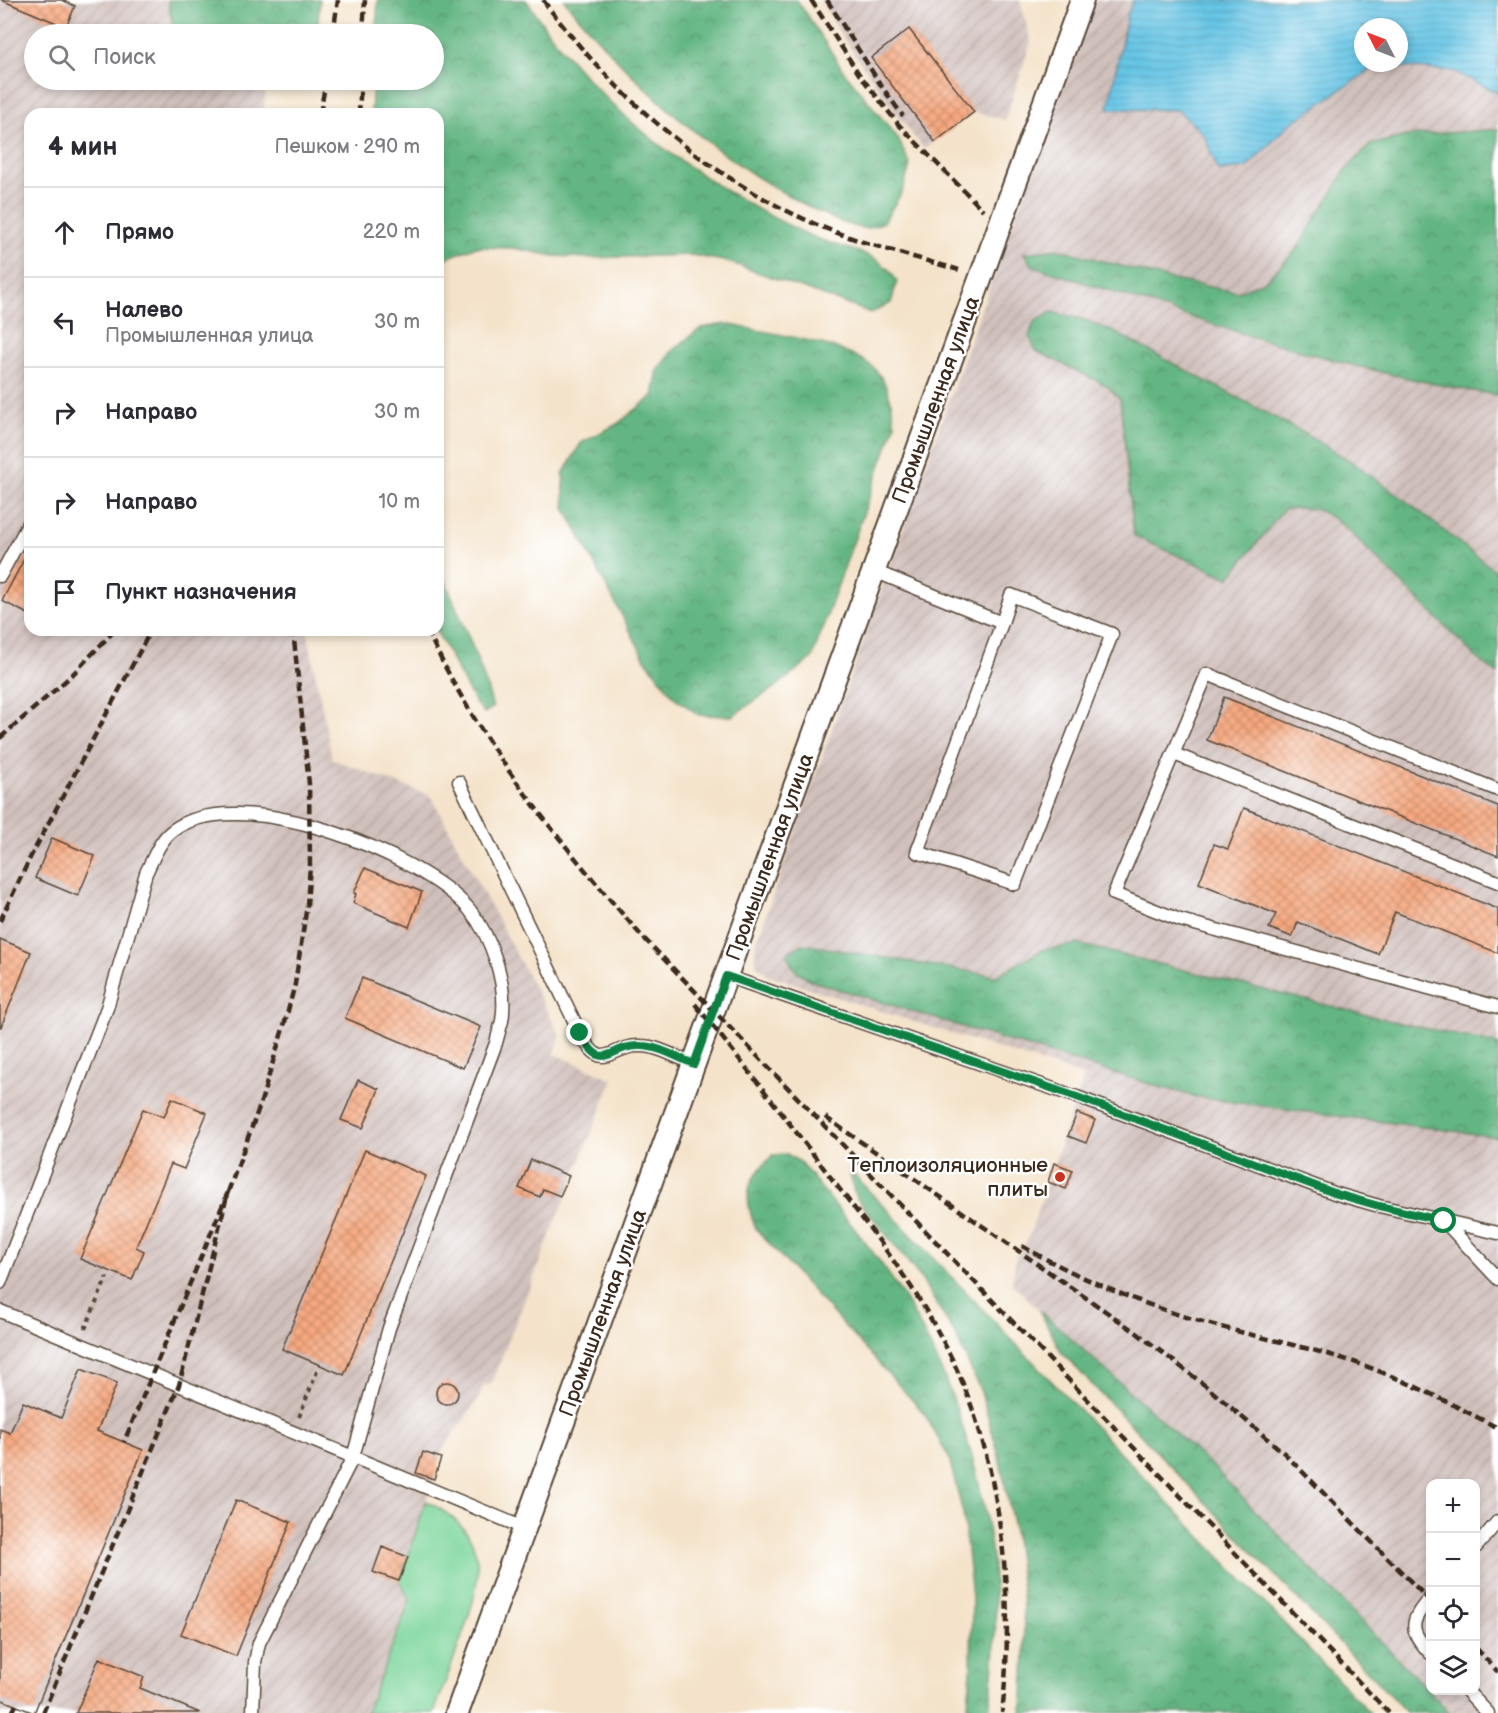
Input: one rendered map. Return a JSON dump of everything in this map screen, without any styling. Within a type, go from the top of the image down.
[{"type":"street","name":"Промышленная улица","points":[[457,1713],[1082,0]]},
{"type":"lane","points":[[0,576],[24,532]]},
{"type":"lane","points":[[874,571],[1002,623]]},
{"type":"lane","points":[[1011,595],[1112,634],[1015,884],[917,852],[1002,623],[1011,595]]},
{"type":"lane","points":[[1498,790],[1207,674],[1114,894],[1180,920],[1498,1006]]},
{"type":"lane","points":[[1174,754],[1498,882]]},
{"type":"lane","points":[[459,782],[580,1033],[592,1052],[600,1056],[610,1055],[631,1046],[642,1046],[694,1064]]},
{"type":"lane","points":[[0,1283],[107,1008],[146,873],[156,853],[172,831],[194,819],[221,813],[279,818],[320,829],[400,859],[450,891],[470,910],[486,936],[498,966],[502,993],[502,1019],[496,1043],[389,1328],[353,1457],[259,1643],[255,1662],[253,1713]]},
{"type":"lane","points":[[726,976],[1077,1097],[1337,1194],[1498,1233]]},
{"type":"lane","points":[[1444,1221],[1498,1279]]},
{"type":"lane","points":[[0,1311],[524,1528]]},
{"type":"lane","points":[[1480,1542],[1498,1521]]},
{"type":"lane","points":[[1426,1604],[1415,1620],[1414,1630],[1416,1637],[1426,1648]]},
{"type":"lane","points":[[1471,1695],[1488,1713]]},
{"type":"path","points":[[79,1344],[107,1277]]},
{"type":"path","points":[[293,1432],[318,1369]]},
{"type":"shaded area","points":[[0,0],[269,0],[268,24],[24,24],[24,90],[265,90],[264,108],[24,108],[24,636],[308,636],[332,759],[431,796],[561,1037],[554,1054],[613,1079],[491,1384],[484,1385],[476,1403],[444,1447],[400,1581],[410,1601],[366,1713],[0,1713]]},
{"type":"shaded area","points":[[821,0],[1020,0],[1031,42],[1005,120],[974,112],[924,149],[840,33]]},
{"type":"shaded area","points":[[1095,0],[1498,0],[1498,1713],[1450,1713],[1433,1695],[1480,1695],[1480,1479],[1426,1479],[1426,1688],[1212,1466],[1012,1283],[1016,1256],[1028,1239],[1084,1076],[768,975],[756,965],[755,946],[992,279]]},
{"type":"green space","points":[[168,0],[320,0],[318,24],[172,24]]},
{"type":"green space","points":[[378,0],[526,0],[565,53],[586,77],[609,101],[658,144],[723,189],[772,217],[823,241],[870,256],[880,262],[897,281],[891,303],[871,313],[729,262],[692,255],[588,258],[554,256],[513,248],[475,247],[444,259],[444,108],[371,108],[372,90],[444,90],[444,24],[377,24]]},
{"type":"green space","points":[[564,0],[797,0],[845,73],[897,137],[910,164],[903,190],[884,222],[867,228],[844,223],[807,206],[738,164],[706,141],[646,89]]},
{"type":"green space","points":[[1498,129],[1498,395],[1379,372],[1263,340],[1033,266],[1024,253],[1059,249],[1173,280],[1237,292],[1266,280],[1294,253],[1346,170],[1370,145],[1406,136]]},
{"type":"green space","points":[[1051,312],[1082,319],[1116,333],[1300,431],[1352,462],[1401,497],[1498,573],[1498,674],[1481,662],[1347,529],[1318,510],[1284,509],[1229,578],[1134,536],[1120,399],[1106,385],[1036,351],[1029,336],[1034,322]]},
{"type":"green space","points":[[725,324],[830,346],[867,363],[878,373],[885,385],[895,425],[812,658],[777,686],[732,716],[699,715],[675,698],[645,659],[565,508],[563,474],[581,443],[617,424],[653,396],[658,369],[674,349],[701,328]]},
{"type":"green space","points":[[444,578],[475,653],[493,708],[484,713],[475,703],[439,636],[444,636]]},
{"type":"green space","points":[[802,944],[996,976],[1042,950],[1078,944],[1396,1022],[1498,1044],[1498,1137],[1224,1101],[1160,1087],[812,981],[795,970],[786,954]]},
{"type":"green space","points":[[787,1154],[801,1163],[850,1223],[902,1295],[944,1376],[960,1419],[974,1463],[991,1552],[996,1624],[989,1713],[967,1713],[971,1672],[972,1597],[963,1513],[949,1458],[924,1413],[756,1229],[748,1198],[752,1181],[773,1155]]},
{"type":"green space","points":[[849,1170],[1370,1713],[1022,1713],[1025,1652],[1022,1589],[1013,1524],[999,1456],[981,1392],[955,1334],[920,1277],[855,1196]]},
{"type":"green space","points":[[1039,1310],[1212,1466],[1426,1688],[1426,1695],[1433,1695],[1450,1713],[1407,1713],[1062,1353]]},
{"type":"green space","points":[[426,1501],[448,1514],[463,1528],[472,1544],[477,1560],[474,1596],[434,1713],[366,1713],[410,1601],[400,1581]]},
{"type":"water","points":[[1133,0],[1498,0],[1498,93],[1453,71],[1408,67],[1408,18],[1354,18],[1354,72],[1367,72],[1289,125],[1246,168],[1218,171],[1204,135],[1178,110],[1108,109],[1127,16]]},
{"type":"building","points":[[1,0],[62,0],[75,6],[67,24],[59,24]]},
{"type":"building","points":[[909,29],[974,112],[935,142],[871,58]]},
{"type":"building","points":[[24,559],[24,612],[2,601]]},
{"type":"building","points":[[1224,697],[1498,806],[1498,856],[1207,740]]},
{"type":"building","points":[[1244,808],[1498,909],[1498,953],[1395,912],[1378,954],[1298,922],[1292,937],[1269,928],[1276,914],[1199,883],[1214,844],[1228,849]]},
{"type":"building","points":[[52,838],[95,856],[78,896],[35,878]]},
{"type":"building","points":[[365,868],[422,892],[409,927],[353,903],[356,894],[354,893]]},
{"type":"building","points":[[0,939],[31,952],[1,1027],[0,1027]]},
{"type":"building","points":[[362,978],[481,1027],[463,1068],[345,1018]]},
{"type":"building","points":[[358,1080],[379,1089],[363,1128],[341,1120]]},
{"type":"building","points":[[172,1098],[207,1113],[184,1169],[171,1164],[136,1247],[144,1251],[132,1280],[80,1259],[143,1109],[164,1117]]},
{"type":"building","points":[[1077,1113],[1095,1120],[1086,1143],[1068,1136]]},
{"type":"building","points":[[365,1150],[426,1176],[344,1375],[282,1349]]},
{"type":"building","points":[[531,1160],[569,1176],[560,1196],[543,1189],[540,1197],[519,1188]]},
{"type":"building","points":[[1054,1163],[1073,1170],[1066,1189],[1048,1182]]},
{"type":"building","points":[[81,1369],[117,1383],[97,1431],[143,1450],[34,1713],[0,1699],[0,1429],[10,1433],[23,1402],[61,1418]]},
{"type":"building","points":[[447,1382],[455,1385],[458,1393],[455,1401],[447,1404],[439,1401],[436,1393],[439,1385]]},
{"type":"building","points":[[423,1452],[441,1458],[434,1479],[416,1473]]},
{"type":"building","points":[[236,1500],[291,1522],[236,1656],[181,1634]]},
{"type":"building","points":[[382,1547],[408,1557],[399,1581],[373,1572]]},
{"type":"building","points":[[99,1658],[144,1677],[140,1688],[200,1713],[76,1713]]},
{"type":"railway","points":[[334,24],[338,0]]},
{"type":"railway","points":[[364,24],[365,0]]},
{"type":"railway","points":[[543,0],[570,35],[631,100],[664,130],[736,182],[815,224],[851,238],[959,270]]},
{"type":"railway","points":[[811,0],[859,74],[899,125],[983,210]]},
{"type":"railway","points":[[827,0],[903,116]]},
{"type":"railway","points":[[321,108],[324,90]]},
{"type":"railway","points":[[359,108],[360,90]]},
{"type":"railway","points":[[0,738],[71,676],[109,636]]},
{"type":"railway","points":[[0,921],[30,858],[148,636]]},
{"type":"railway","points":[[228,1192],[260,1105],[285,1022],[295,984],[307,905],[310,866],[309,784],[294,636]]},
{"type":"railway","points":[[430,636],[448,672],[495,751],[549,826],[639,933],[1389,1713]]},
{"type":"railway","points":[[695,1004],[895,1263],[934,1324],[964,1387],[980,1431],[1000,1524],[1007,1620],[1002,1713]]},
{"type":"railway","points":[[825,1117],[1137,1333],[1207,1387],[1284,1453],[1426,1597]]},
{"type":"railway","points":[[43,1713],[179,1385],[228,1192],[124,1442]]},
{"type":"railway","points":[[1022,1246],[1083,1277],[1167,1311],[1357,1363],[1429,1393],[1498,1428]]},
{"type":"railway","points":[[1480,1652],[1498,1672]]},
{"type":"railway","points":[[12,1713],[16,1705]]},
{"type":"place","name":"Теплоизоляционные плиты","points":[[1060,1177]]},
{"type":"route","points":[[580,1033],[592,1052],[600,1056],[610,1055],[631,1046],[642,1046],[694,1064],[726,976],[1077,1097],[1337,1194],[1444,1221]]}]
